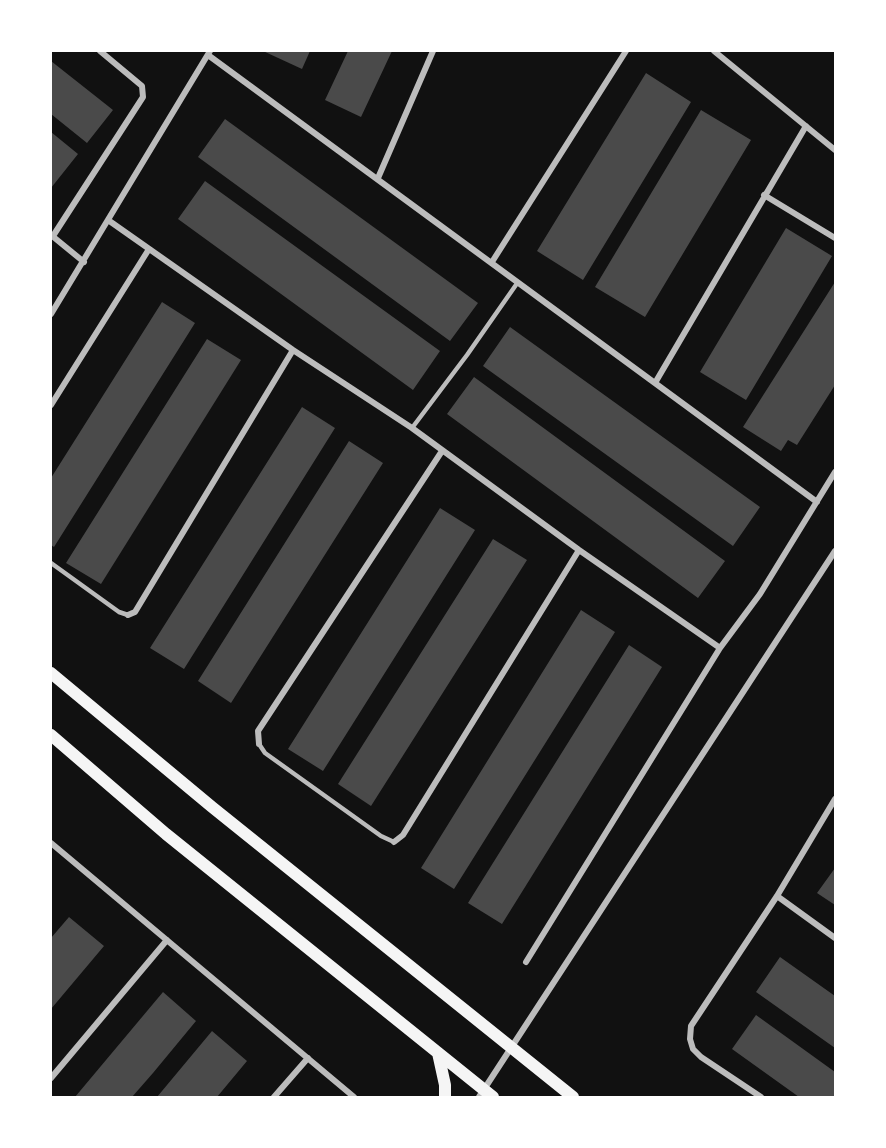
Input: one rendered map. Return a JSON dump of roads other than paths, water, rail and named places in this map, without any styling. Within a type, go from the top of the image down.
[{"type":"main road","points":[[51,673],[212,807],[573,1097]]},
{"type":"main road","points":[[51,735],[166,834],[438,1053],[485,1095]]},
{"type":"main road","points":[[438,1053],[445,1085],[445,1097]]},
{"type":"street","points":[[84,262],[52,235],[143,97],[142,86],[100,51]]},
{"type":"street","points":[[378,178],[433,51]]},
{"type":"street","points":[[492,262],[626,51]]},
{"type":"street","points":[[714,51],[722,54],[835,150]]},
{"type":"street","points":[[51,314],[209,53],[817,502]]},
{"type":"street","points":[[655,382],[806,126]]},
{"type":"street","points":[[764,195],[835,238]]},
{"type":"street","points":[[108,220],[293,350],[412,428],[579,550],[720,648]]},
{"type":"street","points":[[51,405],[149,249]]},
{"type":"street","points":[[128,615],[135,612],[293,350]]},
{"type":"street","points":[[259,744],[258,731],[442,452]]},
{"type":"street","points":[[526,962],[720,648],[760,594],[835,472]]},
{"type":"street","points":[[394,842],[403,835],[579,550]]},
{"type":"street","points":[[485,1095],[512,1048],[835,551]]},
{"type":"street","points":[[761,1097],[701,1057],[693,1049],[690,1039],[691,1026],[777,896],[835,799]]},
{"type":"street","points":[[51,843],[354,1097]]},
{"type":"street","points":[[777,896],[835,938]]},
{"type":"street","points":[[51,1078],[167,940]]},
{"type":"street","points":[[274,1097],[308,1058]]},
{"type":"lane","points":[[412,428],[467,355],[518,281]]},
{"type":"lane","points":[[51,563],[119,612],[128,615]]},
{"type":"lane","points":[[259,744],[266,753],[381,836],[394,842]]}]
